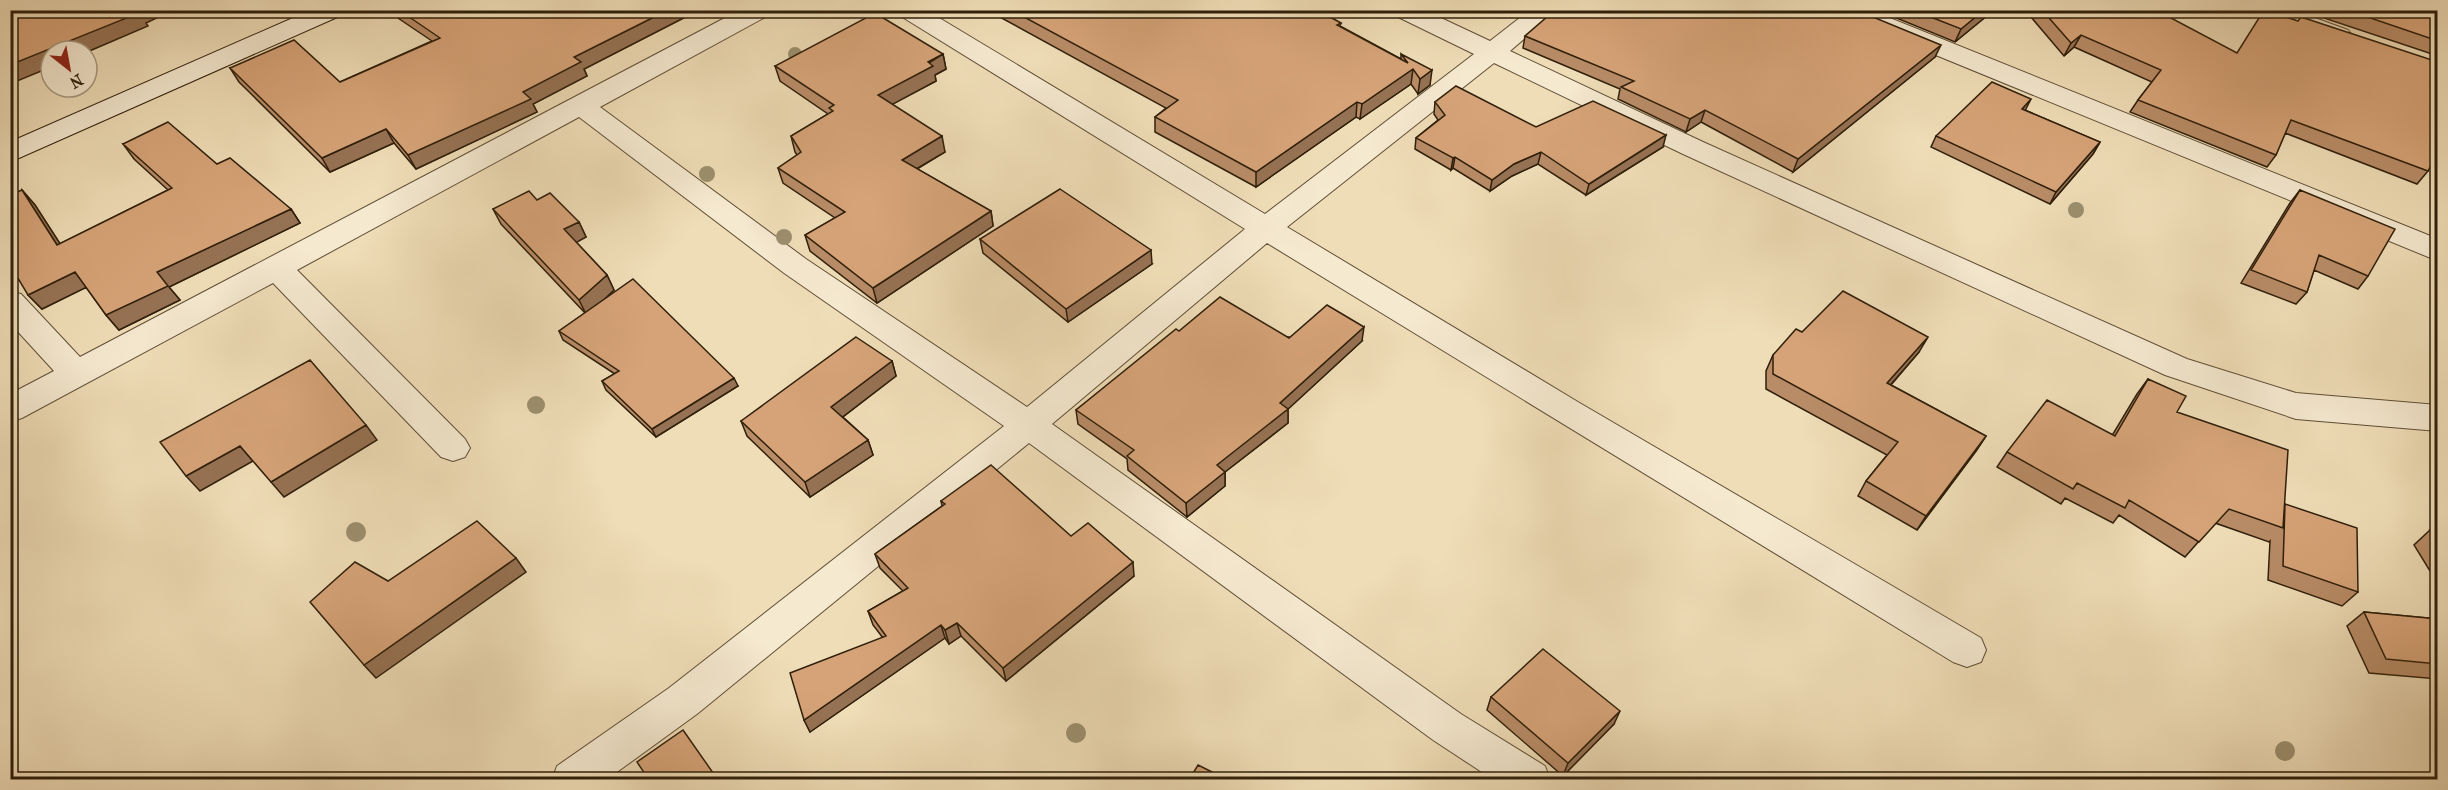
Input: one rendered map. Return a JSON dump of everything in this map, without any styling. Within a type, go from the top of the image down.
[{"type":"street","points":[[10,409],[760,10]]},
{"type":"street","points":[[908,10],[1566,411],[1967,650]]},
{"type":"street","points":[[1403,10],[1693,148],[2176,367],[2296,406],[2438,418]]},
{"type":"street","points":[[572,780],[683,701],[1028,425],[1266,228],[1546,10]]},
{"type":"street","points":[[1847,10],[2438,251]]},
{"type":"street","points":[[2267,10],[2365,43]]},
{"type":"street","points":[[10,153],[327,11]]},
{"type":"street","points":[[580,105],[795,266],[1028,425],[1447,727],[1530,780]]},
{"type":"street","points":[[277,268],[453,448]]},
{"type":"street","points":[[10,302],[76,374]]},
{"type":"building","points":[[10,10],[137,10],[139,13],[74,39],[39,39],[39,53],[10,65]]},
{"type":"building","points":[[399,10],[668,10],[574,57],[581,62],[523,92],[531,99],[408,155],[386,129],[322,158],[230,68],[294,40],[340,82],[440,38]]},
{"type":"building","points":[[1011,10],[1317,10],[1341,23],[1337,25],[1408,63],[1401,54],[1432,70],[1420,79],[1413,69],[1362,104],[1357,102],[1256,172],[1155,117],[1178,100]]},
{"type":"building","points":[[1555,10],[1856,10],[1941,45],[1798,159],[1705,110],[1690,119],[1621,87],[1634,81],[1525,36]]},
{"type":"building","points":[[1913,10],[1984,10],[1961,29]]},
{"type":"building","points":[[2042,10],[2156,10],[2237,53],[2266,10],[2298,21],[2301,17],[2438,62],[2438,152],[2428,171],[2291,120],[2276,155],[2138,100],[2161,70],[2081,35],[2071,43]]},
{"type":"building","points":[[2347,10],[2438,10],[2438,41]]},
{"type":"building","points":[[875,13],[943,54],[928,62],[933,66],[878,95],[942,136],[902,160],[991,211],[873,288],[805,235],[845,212],[778,168],[801,152],[791,136],[833,111],[829,108],[834,105],[775,66]]},
{"type":"building","points":[[1992,82],[2031,99],[2022,109],[2100,142],[2056,192],[1936,136]]},
{"type":"building","points":[[1456,86],[1536,127],[1593,101],[1666,135],[1589,184],[1541,152],[1514,164],[1492,180],[1455,157],[1416,138],[1445,115],[1435,102]]},
{"type":"building","points":[[168,122],[217,164],[230,158],[291,209],[157,272],[168,286],[106,315],[75,272],[28,295],[10,265],[10,195],[22,190],[57,245],[172,188],[123,144]]},
{"type":"building","points":[[1060,189],[1151,250],[1066,309],[980,239]]},
{"type":"building","points":[[2300,190],[2395,229],[2368,276],[2319,255],[2307,292],[2251,270]]},
{"type":"building","points":[[529,191],[537,200],[550,193],[579,222],[564,229],[607,275],[579,300],[493,209]]},
{"type":"building","points":[[633,279],[734,378],[652,429],[602,381],[619,371],[559,331]]},
{"type":"building","points":[[1843,291],[1928,337],[1887,383],[1986,436],[1926,516],[1866,481],[1898,442],[1773,374],[1773,355],[1796,329],[1802,332]]},
{"type":"building","points":[[1220,297],[1289,338],[1327,305],[1364,327],[1280,403],[1288,409],[1217,465],[1225,472],[1186,503],[1127,456],[1134,450],[1076,410],[1176,329],[1179,331]]},
{"type":"building","points":[[856,337],[892,361],[831,407],[868,440],[805,482],[741,421]]},
{"type":"building","points":[[310,360],[366,425],[271,482],[240,446],[186,476],[160,442]]},
{"type":"building","points":[[2148,379],[2186,396],[2177,412],[2288,450],[2283,528],[2229,509],[2199,542],[2129,500],[2125,508],[2077,483],[2073,489],[2007,452],[2047,400],[2115,436]]},
{"type":"building","points":[[991,465],[1071,536],[1088,523],[1133,562],[1003,668],[957,623],[945,630],[941,625],[804,720],[790,673],[886,636],[868,611],[908,588],[875,554],[945,504],[941,501]]},
{"type":"building","points":[[2285,504],[2357,528],[2358,592],[2283,566]]},
{"type":"building","points":[[477,521],[516,558],[364,665],[310,602],[355,562],[388,581]]},
{"type":"building","points":[[2430,530],[2438,531],[2438,542]]},
{"type":"building","points":[[2364,612],[2438,619],[2438,664],[2386,659]]},
{"type":"building","points":[[1543,649],[1620,711],[1568,763],[1491,697]]},
{"type":"building","points":[[683,730],[718,780],[649,780],[637,762]]},
{"type":"building","points":[[1198,765],[1228,780],[1189,780]]}]
